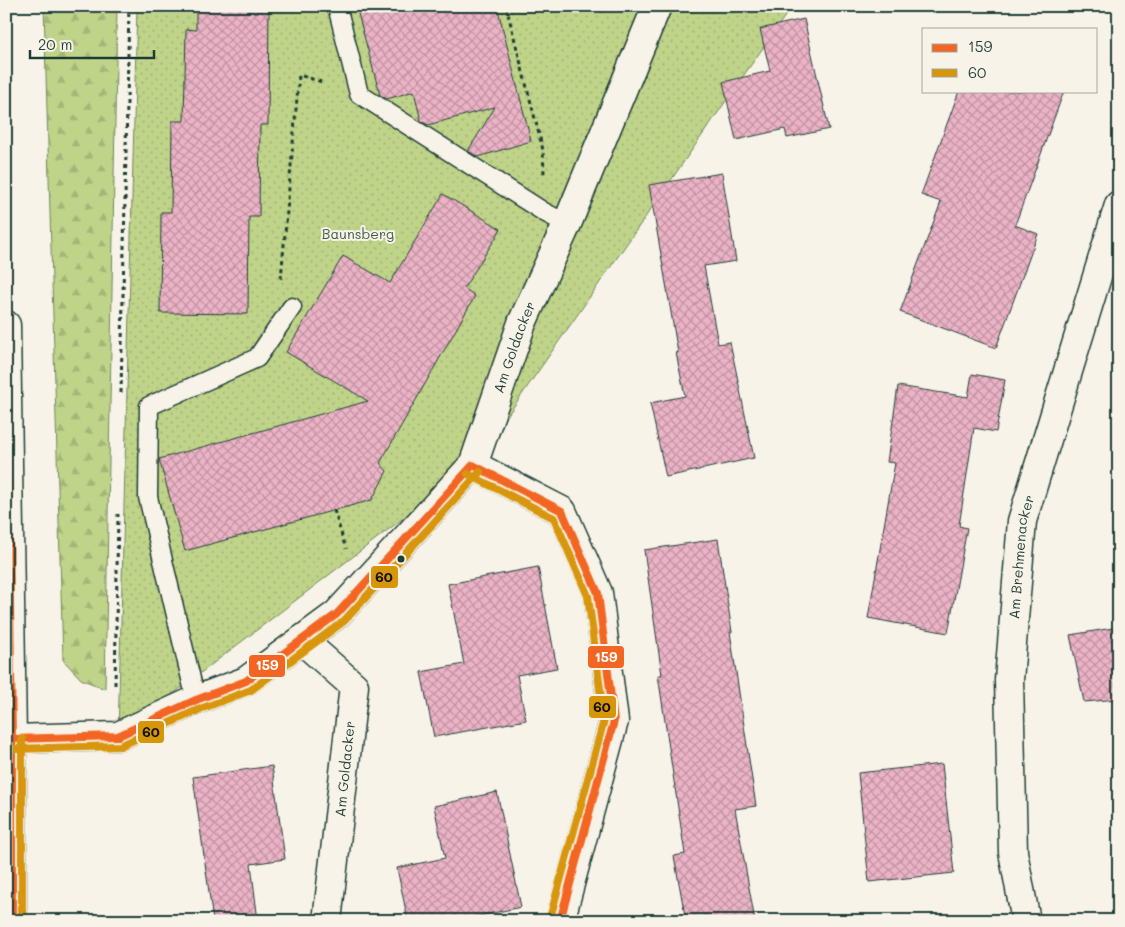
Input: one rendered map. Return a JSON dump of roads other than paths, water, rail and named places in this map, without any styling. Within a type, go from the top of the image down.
[{"type":"street","name":"Am Goldacker","points":[[12,739],[118,736],[196,700],[246,681],[337,614],[473,465],[556,218],[657,6]]},
{"type":"street","name":"Am Brehmenacker","points":[[1026,921],[1013,852],[1009,680],[1022,521],[1119,205]]},
{"type":"street","points":[[6,325],[8,603],[12,739],[12,921]]},
{"type":"street","points":[[473,465],[562,511],[598,593],[614,722],[560,921]]},
{"type":"street","name":"Am Goldacker","points":[[302,640],[354,686],[327,921]]},
{"type":"lane","points":[[337,6],[359,94],[556,218]]},
{"type":"lane","points":[[196,700],[148,497],[149,406],[257,358],[292,306]]},
{"type":"park label","name":"Baunsberg","points":[[358,234]]}]
